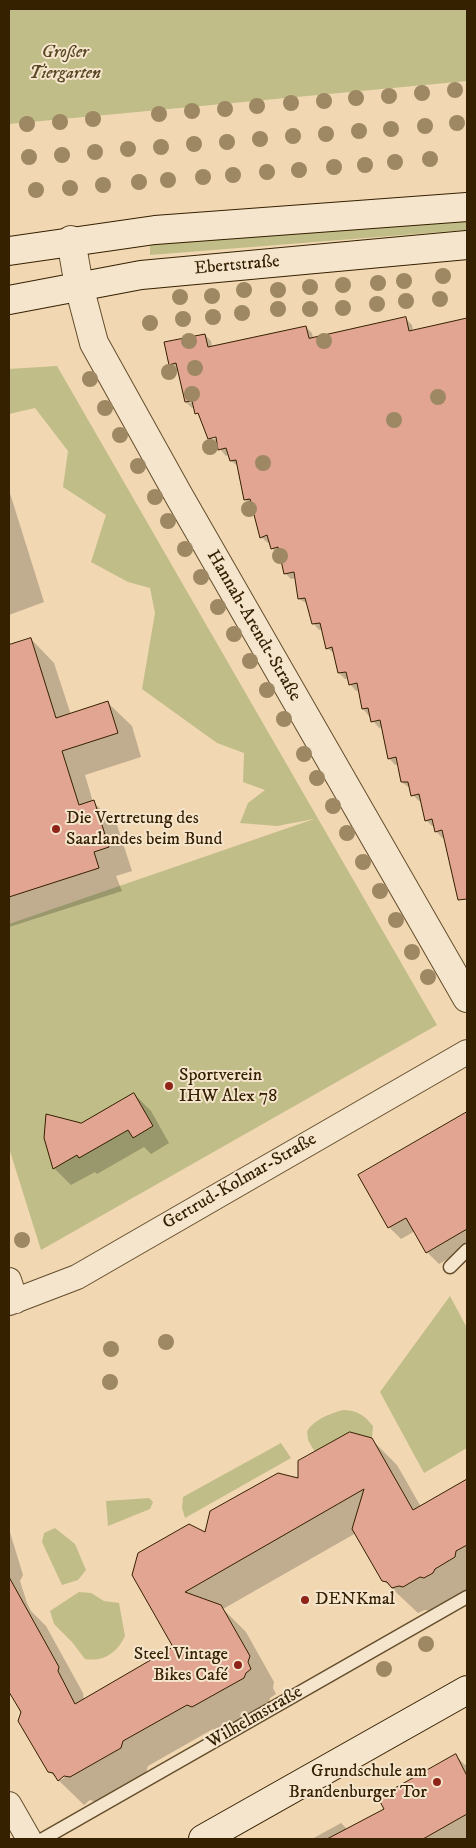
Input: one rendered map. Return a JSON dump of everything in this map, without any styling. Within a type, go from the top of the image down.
[{"type":"main road","points":[[9,251],[71,240],[155,230],[467,207]]},
{"type":"main road","name":"Hannah-Arendt-Straße","points":[[71,240],[79,286],[94,343],[467,998]]},
{"type":"main road","name":"Ebertstraße","points":[[9,300],[152,274],[467,244]]},
{"type":"main road","points":[[203,1839],[467,1690]]},
{"type":"street","name":"Gertrud-Kolmar-Straße","points":[[11,1295],[77,1277],[467,1052]]},
{"type":"street","points":[[9,1804],[29,1839]]},
{"type":"lane","points":[[450,1267],[467,1250]]},
{"type":"lane","name":"Wilhelmstraße","points":[[43,1839],[467,1597]]},
{"type":"green space","name":"Großer Tiergarten","points":[[9,9],[467,9],[467,81],[9,124]]},
{"type":"green space","points":[[467,218],[467,230],[150,255],[150,243]]},
{"type":"green space","name":"Sportverein IHW Alex 78","points":[[57,366],[437,1025],[41,1250],[9,1148],[9,924],[314,819],[277,826],[240,823],[248,803],[265,790],[243,782],[244,753],[217,743],[142,689],[155,613],[150,588],[128,582],[91,562],[106,515],[63,487],[68,451],[35,408],[9,414],[9,369]]},
{"type":"green space","points":[[450,1296],[467,1328],[467,1448],[424,1473],[380,1392]]},
{"type":"green space","points":[[343,1410],[356,1412],[366,1419],[373,1426],[372,1438],[350,1432],[315,1452],[308,1440],[307,1431],[318,1420]]},
{"type":"green space","points":[[281,1443],[291,1458],[185,1518],[182,1508],[183,1497]]},
{"type":"green space","points":[[149,1498],[153,1502],[150,1509],[108,1526],[106,1501]]},
{"type":"green space","points":[[55,1528],[75,1544],[86,1570],[78,1580],[62,1585],[42,1542],[44,1533]]},
{"type":"green space","points":[[79,1592],[91,1593],[104,1601],[119,1603],[125,1636],[114,1652],[104,1658],[85,1659],[72,1642],[54,1624],[50,1611]]},
{"type":"building","points":[[406,317],[409,331],[467,318],[467,899],[458,900],[442,830],[435,832],[432,819],[425,821],[419,794],[411,796],[408,782],[401,782],[396,757],[388,759],[380,720],[371,722],[368,708],[362,709],[357,683],[349,685],[346,672],[338,673],[332,647],[326,649],[320,623],[312,624],[305,598],[298,599],[294,572],[284,574],[278,547],[271,549],[267,535],[260,538],[250,499],[244,500],[236,460],[230,461],[226,448],[218,450],[216,437],[208,439],[198,413],[195,414],[192,401],[185,402],[176,363],[169,365],[164,342],[205,334],[208,347],[306,326],[309,338]]},
{"type":"building","points":[[31,638],[56,718],[108,701],[118,733],[62,751],[79,805],[94,800],[109,847],[94,852],[99,868],[9,897],[9,645]]},
{"type":"building","points":[[134,1093],[153,1126],[133,1138],[128,1130],[79,1158],[77,1155],[53,1169],[44,1138],[46,1114],[81,1123]]},
{"type":"building","points":[[467,1112],[467,1229],[426,1253],[406,1218],[388,1228],[358,1175]]},
{"type":"building","points":[[350,1432],[372,1438],[413,1510],[467,1479],[467,1545],[456,1551],[455,1557],[435,1569],[433,1573],[424,1578],[420,1577],[403,1587],[392,1588],[387,1582],[382,1581],[352,1529],[364,1489],[185,1592],[221,1605],[250,1656],[248,1662],[251,1669],[244,1678],[192,1707],[187,1705],[123,1741],[121,1748],[70,1777],[64,1776],[58,1781],[53,1773],[48,1772],[18,1721],[21,1712],[9,1692],[9,1577],[59,1667],[58,1671],[75,1704],[173,1647],[132,1575],[138,1553],[189,1524],[205,1532],[210,1511],[278,1473],[298,1478],[298,1461]]},
{"type":"building","name":"Grundschule am Brandenburger Tor","points":[[456,1754],[467,1776],[467,1814],[423,1839],[327,1839],[384,1809],[378,1798]]},
{"type":"place","name":"Die Vertretung des Saarlandes beim Bund","points":[[56,829]]},
{"type":"place","name":"Sportverein IHW Alex 78","points":[[169,1086]]},
{"type":"place","name":"DENKmal","points":[[305,1600]]},
{"type":"place","name":"Steel Vintage Bikes Café","points":[[238,1665]]},
{"type":"place","name":"Grundschule am Brandenburger Tor","points":[[437,1782]]}]
